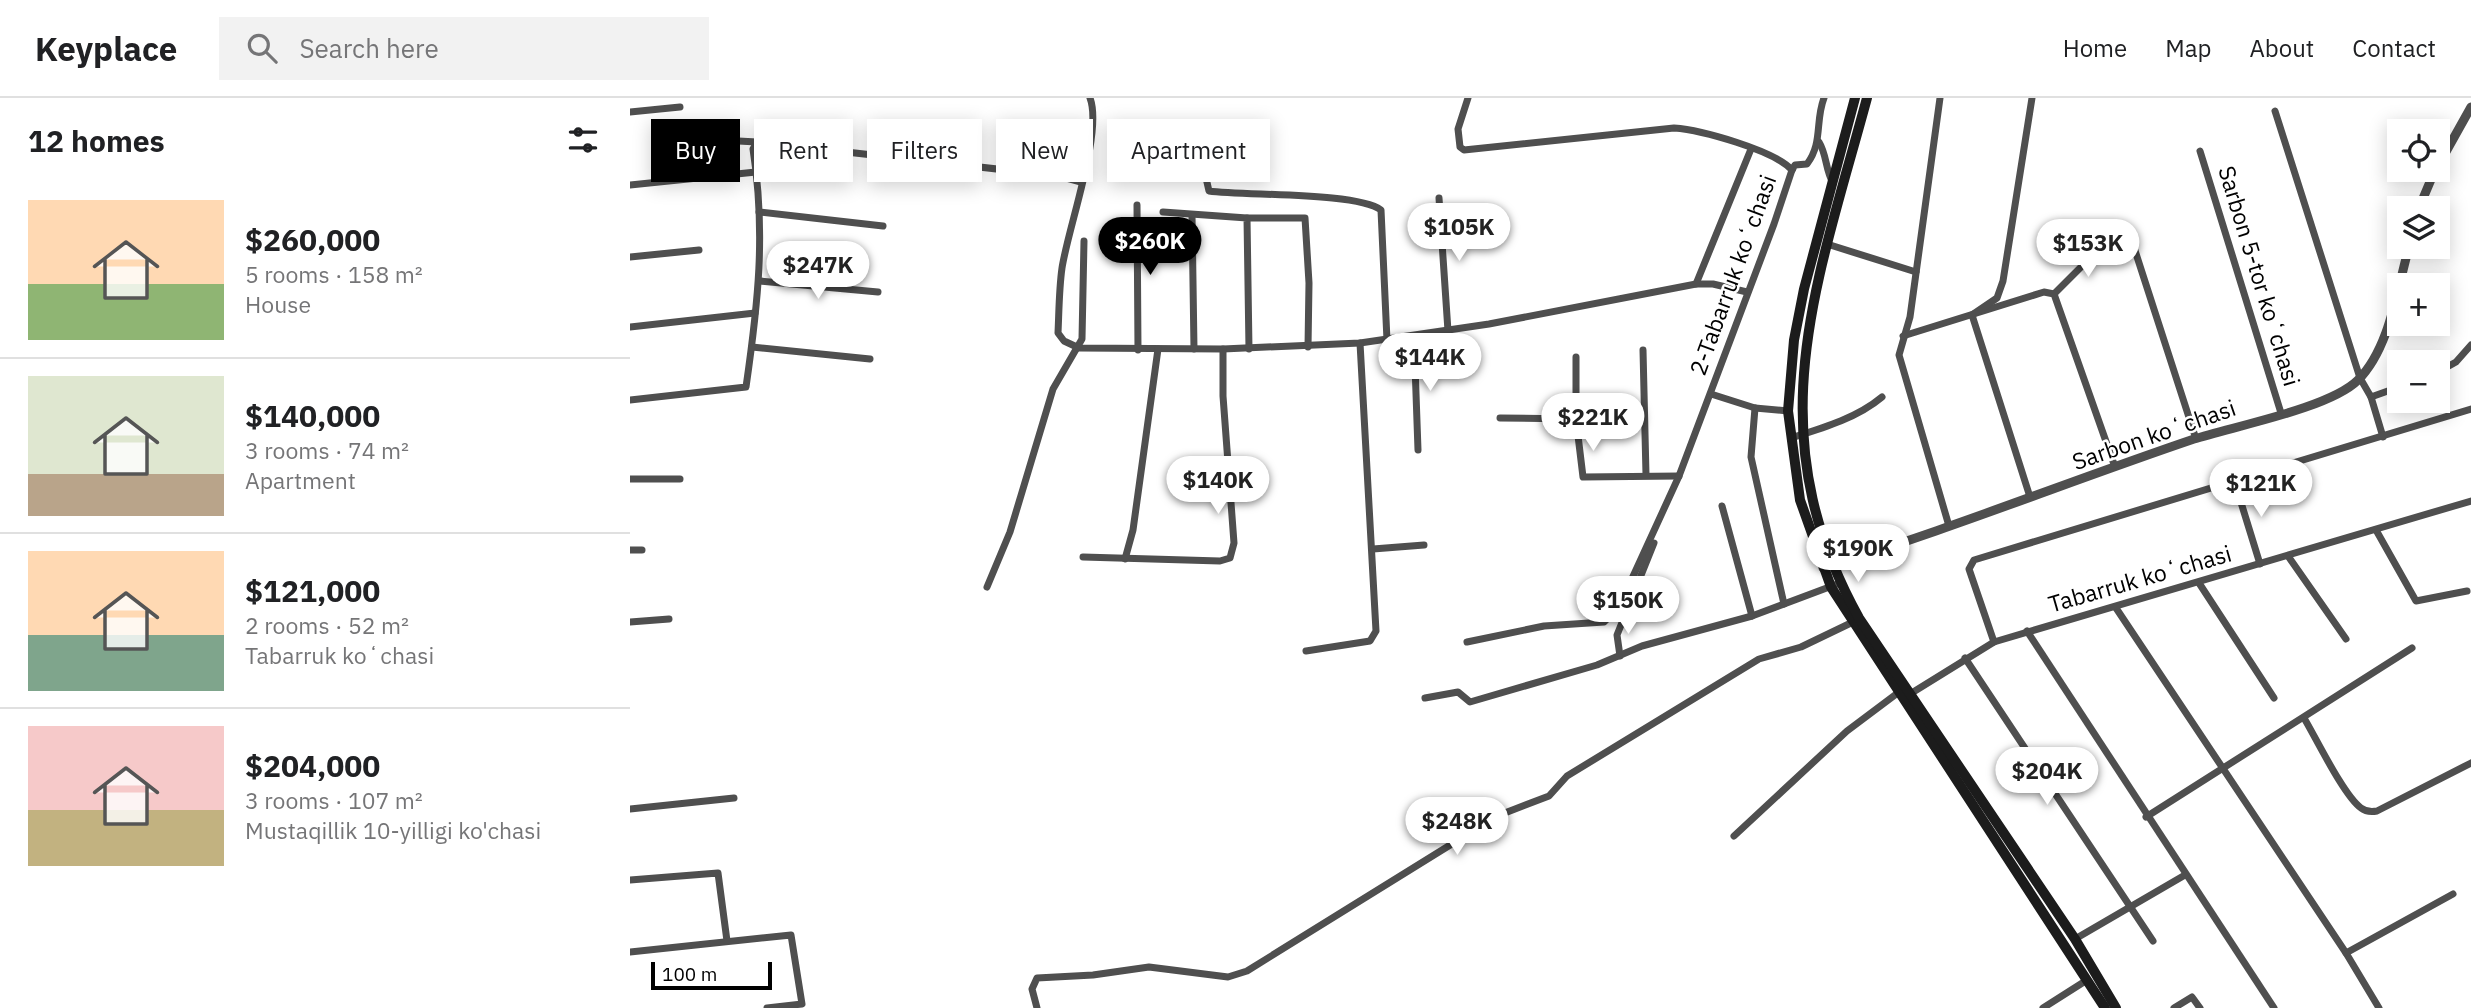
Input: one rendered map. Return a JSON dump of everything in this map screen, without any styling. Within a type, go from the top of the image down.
[{"type":"main road","points":[[1796,436],[1788,411],[1794,340],[1855,98]]},
{"type":"main road","points":[[1867,98],[1827,244],[1805,349],[1796,436],[1800,500],[1853,622],[2105,1008]]},
{"type":"main road","points":[[1835,585],[2075,939],[2116,1008]]},
{"type":"street","points":[[1090,98],[1094,108],[1092,119]]},
{"type":"street","points":[[1468,98],[1458,129],[1460,148],[1464,150],[1674,128],[1689,129],[1751,149],[1786,163],[1791,170],[1795,165],[1807,164],[1819,142]]},
{"type":"street","points":[[1824,98],[1818,115],[1819,142],[1833,183]]},
{"type":"street","points":[[1940,98],[1910,317],[1903,336],[1900,365],[1949,526]]},
{"type":"street","points":[[1972,315],[1997,298],[2003,281],[2032,98]]},
{"type":"street","points":[[630,112],[680,107]]},
{"type":"street","points":[[2450,145],[2471,107]]},
{"type":"street","points":[[2275,111],[2360,378],[2371,397],[2383,437]]},
{"type":"street","points":[[1696,284],[1751,149]]},
{"type":"street","name":"Sarbon 5-tor koʻchasi","points":[[2200,151],[2281,414]]},
{"type":"street","points":[[853,153],[996,169]]},
{"type":"street","name":"2-Tabarruk koʻchasi","points":[[1467,642],[1544,626],[1609,620],[1626,594],[1669,493],[1679,476],[1791,170]]},
{"type":"street","points":[[630,185],[754,172]]},
{"type":"street","points":[[630,400],[746,387],[760,281],[757,182]]},
{"type":"street","points":[[1082,182],[1062,269],[1058,334],[1064,341],[1079,348],[1249,349],[1360,343],[1414,337],[1696,284],[1713,284],[1747,292]]},
{"type":"street","points":[[1207,182],[1209,191],[1333,199],[1374,205],[1381,210],[1387,340]]},
{"type":"street","points":[[1439,198],[1448,331]]},
{"type":"street","points":[[1137,205],[1138,350]]},
{"type":"street","points":[[759,212],[883,226]]},
{"type":"street","points":[[1163,212],[1247,218],[1305,218],[1309,283],[1308,347]]},
{"type":"street","points":[[1192,215],[1194,349]]},
{"type":"street","points":[[1247,218],[1249,349]]},
{"type":"street","points":[[2129,232],[2196,439]]},
{"type":"street","points":[[987,587],[1010,532],[1053,389],[1079,348],[1084,241]]},
{"type":"street","points":[[1827,244],[1916,272]]},
{"type":"street","points":[[2054,294],[2103,245]]},
{"type":"street","points":[[630,257],[699,250]]},
{"type":"street","name":"Sarbon koʻchasi","points":[[1828,567],[2196,439],[2334,395],[2360,378],[2380,345],[2405,259]]},
{"type":"street","points":[[760,281],[878,292]]},
{"type":"street","points":[[1903,336],[2044,292],[2054,294]]},
{"type":"street","points":[[2054,294],[2115,467]]},
{"type":"street","points":[[630,327],[755,313]]},
{"type":"street","points":[[1972,315],[2030,497]]},
{"type":"street","points":[[1414,337],[1418,450]]},
{"type":"street","points":[[1307,651],[1370,641],[1375,637],[1373,549],[1360,343]]},
{"type":"street","points":[[2450,365],[2471,345]]},
{"type":"street","points":[[751,347],[870,359]]},
{"type":"street","points":[[1125,559],[1133,530],[1158,349]]},
{"type":"street","points":[[1083,557],[1220,561],[1230,558],[1234,543],[1223,396],[1223,349]]},
{"type":"street","points":[[1643,350],[1646,475]]},
{"type":"street","points":[[1576,357],[1576,419],[1583,477],[1679,476]]},
{"type":"street","points":[[2371,397],[2387,391]]},
{"type":"street","name":"2-Tabarruk koʻchasi","points":[[1711,394],[1755,408],[1788,411]]},
{"type":"street","points":[[1796,436],[1869,408],[1882,397]]},
{"type":"street","points":[[1755,408],[1752,457],[1784,604]]},
{"type":"street","points":[[1994,642],[1969,569],[1974,561],[2471,409]]},
{"type":"street","points":[[1500,418],[1576,419]]},
{"type":"street","points":[[630,480],[680,479]]},
{"type":"street","points":[[2235,483],[2260,564]]},
{"type":"street","name":"2-Tabarruk koʻchasi","points":[[1620,656],[1617,635],[1670,502],[1669,493]]},
{"type":"street","name":"Tabarruk koʻchasi","points":[[1910,694],[1994,642],[2471,501]]},
{"type":"street","points":[[1722,506],[1752,616]]},
{"type":"street","points":[[2376,530],[2416,601],[2467,591]]},
{"type":"street","points":[[1373,549],[1424,545]]},
{"type":"street","points":[[630,550],[642,550]]},
{"type":"street","points":[[2288,556],[2346,639]]},
{"type":"street","points":[[2199,583],[2274,698]]},
{"type":"street","points":[[1425,698],[1458,692],[1470,702],[1620,656],[1642,646],[1752,616],[1835,585]]},
{"type":"street","points":[[2116,608],[2346,953],[2379,1008]]},
{"type":"street","points":[[630,622],[669,619]]},
{"type":"street","points":[[1037,1008],[1032,989],[1037,978],[1093,975],[1149,967],[1228,977],[1247,971],[1497,817],[1549,796],[1567,776],[1759,659],[1801,647],[1853,622]]},
{"type":"street","points":[[2027,631],[2146,817],[2274,1008]]},
{"type":"street","points":[[2146,817],[2412,648]]},
{"type":"street","points":[[1965,658],[2153,941]]},
{"type":"street","points":[[1734,836],[1847,731],[1899,692]]},
{"type":"street","points":[[2304,718],[2348,792],[2358,806],[2368,812],[2377,811],[2471,762]]},
{"type":"street","points":[[630,809],[734,798]]},
{"type":"street","points":[[630,880],[718,873],[727,940]]},
{"type":"street","points":[[2075,939],[2185,875]]},
{"type":"street","points":[[2346,953],[2453,894]]},
{"type":"street","points":[[630,952],[791,935],[802,1003],[768,1008]]},
{"type":"street","points":[[2043,1008],[2087,980]]},
{"type":"street","points":[[2174,1008],[2192,997],[2200,1008]]}]
